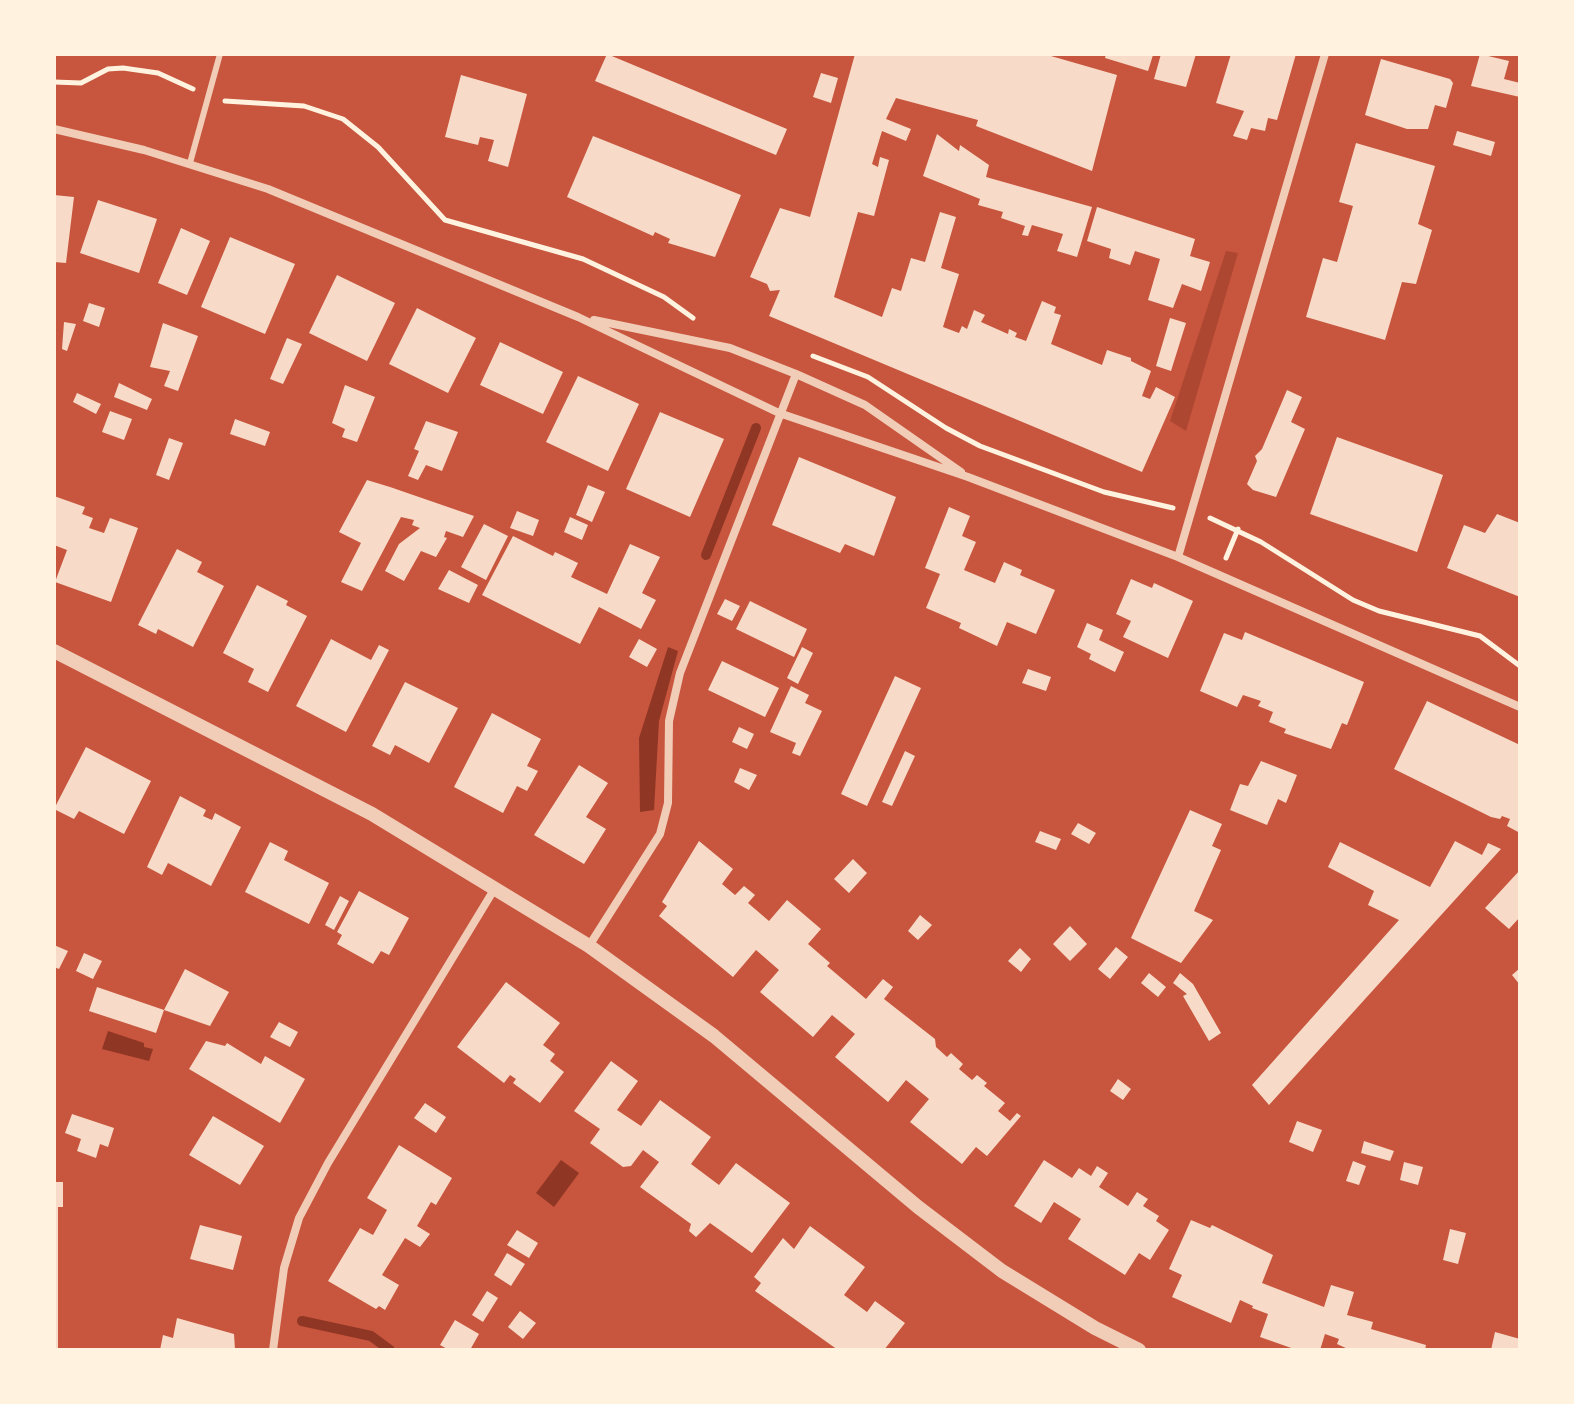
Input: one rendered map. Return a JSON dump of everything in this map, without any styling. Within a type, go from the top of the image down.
[{"type":"street","points":[[1178,557],[1325,54]]},
{"type":"street","points":[[54,129],[190,163],[268,189],[578,317],[779,413],[968,477],[1178,557],[1520,707]]},
{"type":"street","points":[[578,317],[730,348],[796,374],[865,405],[968,477]]},
{"type":"street","points":[[589,946],[660,834],[668,803],[669,721],[677,682],[796,374]]},
{"type":"street","points":[[54,651],[372,814],[589,946],[714,1036],[918,1207],[1002,1271],[1095,1328],[1139,1350]]},
{"type":"street","points":[[273,1350],[284,1268],[299,1218],[328,1163],[496,887]]},
{"type":"lane","points":[[190,163],[220,54]]},
{"type":"path","points":[[1219,575],[1238,529]]},
{"type":"shaded area","points":[[1226,251],[1238,253],[1186,431],[1170,421]]},
{"type":"shaded area","points":[[668,647],[678,651],[659,721],[654,810],[640,812],[639,738]]},
{"type":"shaded area","points":[[108,1031],[153,1049],[149,1061],[102,1049]]},
{"type":"shaded area","points":[[561,1160],[579,1173],[554,1207],[536,1193]]},
{"type":"building","points":[[607,54],[787,129],[776,155],[595,81]]},
{"type":"building","points":[[855,54],[1044,54],[1117,75],[1092,171],[976,126],[978,120],[896,98],[886,119],[911,129],[906,141],[882,131],[872,164],[878,167],[880,157],[889,160],[874,216],[858,212],[834,297],[882,317],[892,288],[901,291],[911,258],[925,262],[940,212],[956,217],[941,268],[959,274],[943,327],[959,333],[962,326],[967,329],[974,310],[985,315],[981,322],[1008,334],[1009,329],[1017,333],[1015,337],[1026,341],[1042,301],[1056,307],[1054,313],[1061,315],[1051,344],[1102,365],[1107,350],[1131,358],[1131,361],[1151,371],[1142,396],[1150,399],[1156,387],[1175,397],[1142,472],[769,316],[780,290],[770,291],[767,284],[750,277],[780,208],[810,217]]},
{"type":"building","points":[[1106,54],[1153,55],[1148,71],[1105,58]]},
{"type":"building","points":[[1161,54],[1196,54],[1186,87],[1154,79]]},
{"type":"building","points":[[1231,54],[1296,54],[1277,120],[1268,118],[1265,131],[1251,128],[1247,140],[1233,136],[1244,111],[1216,103]]},
{"type":"building","points":[[1480,54],[1509,61],[1504,79],[1520,83],[1520,97],[1471,86]]},
{"type":"building","points":[[1381,59],[1450,79],[1453,83],[1446,108],[1435,105],[1428,129],[1407,129],[1365,115]]},
{"type":"building","points":[[821,73],[838,78],[831,103],[813,97]]},
{"type":"building","points":[[461,75],[527,94],[508,167],[488,161],[494,140],[480,137],[478,145],[445,137]]},
{"type":"building","points":[[1457,131],[1495,142],[1491,156],[1453,145]]},
{"type":"building","points":[[937,134],[959,151],[960,145],[989,165],[986,177],[1092,207],[1077,257],[1057,251],[1063,234],[1032,225],[1028,236],[1022,235],[1025,226],[1001,218],[1003,212],[978,205],[980,199],[923,176]]},
{"type":"building","points":[[593,136],[741,195],[715,257],[668,243],[670,239],[655,232],[653,236],[567,197]]},
{"type":"building","points":[[1356,143],[1435,166],[1418,224],[1432,230],[1416,284],[1402,282],[1385,340],[1306,317],[1323,258],[1337,262],[1353,206],[1339,202]]},
{"type":"building","points":[[54,195],[74,197],[66,263],[54,262]]},
{"type":"building","points":[[98,200],[157,219],[139,273],[80,253]]},
{"type":"building","points":[[1097,207],[1195,239],[1190,256],[1210,262],[1201,291],[1182,284],[1173,308],[1148,300],[1160,259],[1135,251],[1130,265],[1109,258],[1111,249],[1087,241]]},
{"type":"building","points":[[181,228],[210,241],[187,295],[158,283]]},
{"type":"building","points":[[230,237],[295,264],[265,334],[201,307]]},
{"type":"building","points":[[337,275],[395,303],[367,361],[309,333]]},
{"type":"building","points":[[89,303],[105,308],[99,327],[83,321]]},
{"type":"building","points":[[417,308],[476,338],[448,393],[389,364]]},
{"type":"building","points":[[1170,318],[1186,323],[1171,371],[1156,366]]},
{"type":"building","points":[[64,322],[76,324],[67,351],[62,349]]},
{"type":"building","points":[[163,323],[198,336],[178,391],[164,386],[170,371],[150,367]]},
{"type":"building","points":[[287,338],[302,344],[283,384],[270,379]]},
{"type":"building","points":[[500,342],[563,372],[543,414],[480,385]]},
{"type":"building","points":[[578,376],[639,404],[608,471],[546,442]]},
{"type":"building","points":[[119,383],[152,399],[147,410],[114,397]]},
{"type":"building","points":[[345,385],[375,397],[357,442],[342,437],[345,429],[332,423]]},
{"type":"building","points":[[1287,390],[1302,397],[1291,422],[1305,429],[1276,497],[1253,490],[1247,484],[1257,461],[1255,456],[1262,449]]},
{"type":"building","points":[[77,393],[101,404],[96,414],[73,402]]},
{"type":"building","points":[[110,411],[132,419],[124,440],[102,432]]},
{"type":"building","points":[[660,412],[724,439],[690,517],[626,489]]},
{"type":"building","points":[[235,419],[270,432],[265,446],[230,434]]},
{"type":"building","points":[[426,421],[458,432],[442,471],[426,465],[418,480],[408,476],[419,451],[414,449]]},
{"type":"building","points":[[1337,437],[1443,475],[1417,552],[1310,514]]},
{"type":"building","points":[[169,438],[183,443],[169,480],[156,475]]},
{"type":"building","points":[[799,457],[896,497],[874,556],[845,544],[840,553],[772,525]]},
{"type":"building","points":[[367,480],[474,516],[463,537],[446,531],[444,537],[447,538],[436,557],[421,551],[404,581],[385,571],[399,544],[420,528],[412,525],[414,520],[401,517],[362,591],[341,582],[361,543],[339,532]]},
{"type":"building","points":[[588,485],[605,492],[592,522],[576,515]]},
{"type":"building","points":[[54,496],[85,507],[82,514],[93,518],[89,528],[104,533],[110,518],[138,528],[111,602],[55,582],[67,550],[54,545]]},
{"type":"building","points":[[949,507],[970,516],[962,536],[976,542],[964,570],[995,583],[1004,562],[1022,570],[1020,575],[1055,590],[1036,634],[1007,622],[997,646],[959,628],[961,623],[926,608],[940,574],[925,568]]},
{"type":"building","points":[[517,511],[539,520],[533,536],[510,528]]},
{"type":"building","points":[[1497,514],[1520,523],[1520,597],[1447,568],[1464,525],[1485,533]]},
{"type":"building","points":[[570,517],[588,525],[582,540],[564,532]]},
{"type":"building","points":[[484,524],[508,536],[486,580],[461,567]]},
{"type":"building","points":[[513,536],[553,556],[555,552],[578,563],[571,577],[607,594],[630,544],[660,557],[642,593],[656,600],[641,629],[599,607],[580,644],[482,595]]},
{"type":"building","points":[[177,549],[202,562],[197,572],[224,586],[193,647],[158,629],[156,634],[138,625]]},
{"type":"building","points":[[449,570],[478,585],[469,603],[438,589]]},
{"type":"building","points":[[1131,579],[1152,588],[1154,583],[1193,601],[1168,658],[1123,637],[1131,621],[1116,614]]},
{"type":"building","points":[[257,585],[288,601],[286,605],[307,616],[268,692],[248,682],[254,669],[223,653]]},
{"type":"building","points":[[725,599],[740,606],[732,621],[717,614]]},
{"type":"building","points":[[750,601],[807,629],[794,657],[736,629]]},
{"type":"building","points":[[1087,623],[1103,630],[1099,640],[1124,652],[1115,672],[1089,659],[1091,654],[1077,647]]},
{"type":"building","points":[[1245,632],[1364,682],[1347,725],[1342,723],[1331,749],[1284,733],[1286,729],[1269,722],[1273,712],[1258,706],[1261,701],[1243,695],[1237,707],[1200,691],[1224,633],[1242,640]]},
{"type":"building","points":[[331,639],[371,660],[379,645],[389,650],[346,732],[296,706]]},
{"type":"building","points":[[639,639],[657,649],[647,667],[629,657]]},
{"type":"building","points":[[802,647],[813,653],[798,684],[787,678]]},
{"type":"building","points":[[722,661],[779,688],[765,717],[708,690]]},
{"type":"building","points":[[1028,669],[1051,677],[1046,691],[1022,683]]},
{"type":"building","points":[[895,676],[921,688],[867,806],[841,794]]},
{"type":"building","points":[[405,682],[458,708],[429,763],[395,745],[390,755],[372,746]]},
{"type":"building","points":[[791,686],[809,695],[805,703],[822,711],[800,756],[792,753],[796,743],[770,732]]},
{"type":"building","points":[[1427,701],[1520,745],[1520,833],[1507,826],[1510,819],[1491,817],[1394,769]]},
{"type":"building","points":[[492,713],[541,739],[527,766],[538,771],[527,791],[517,786],[503,813],[454,787]]},
{"type":"building","points":[[739,727],[754,734],[747,749],[732,742]]},
{"type":"building","points":[[86,747],[151,781],[124,834],[79,811],[74,819],[54,809]]},
{"type":"building","points":[[905,751],[915,756],[892,806],[882,802]]},
{"type":"building","points":[[1261,761],[1297,775],[1286,803],[1278,799],[1267,825],[1230,810],[1240,784],[1248,786]]},
{"type":"building","points":[[579,765],[608,783],[586,817],[606,829],[584,864],[534,835]]},
{"type":"building","points":[[740,768],[757,775],[749,790],[734,782]]},
{"type":"building","points":[[180,796],[206,810],[203,816],[212,820],[215,813],[241,827],[211,886],[168,863],[162,875],[147,867]]},
{"type":"building","points":[[1190,810],[1222,824],[1212,846],[1221,850],[1194,911],[1213,920],[1181,963],[1131,938]]},
{"type":"building","points":[[1078,823],[1096,833],[1089,844],[1071,834]]},
{"type":"building","points":[[1040,831],[1061,839],[1056,850],[1035,842]]},
{"type":"building","points":[[699,841],[733,869],[722,884],[735,895],[744,886],[755,895],[748,903],[769,921],[787,900],[821,929],[808,944],[830,963],[827,966],[866,999],[883,979],[893,987],[884,999],[935,1039],[936,1047],[947,1057],[951,1053],[963,1064],[959,1069],[972,1080],[977,1075],[987,1083],[984,1086],[1005,1103],[998,1111],[1010,1121],[1017,1113],[1021,1116],[987,1156],[976,1147],[962,1164],[910,1122],[929,1099],[906,1080],[888,1102],[835,1057],[855,1034],[832,1015],[813,1037],[760,992],[779,970],[756,950],[733,977],[659,916],[667,906],[662,902]]},
{"type":"building","points":[[1455,841],[1482,855],[1488,843],[1501,849],[1269,1105],[1252,1085],[1399,920],[1368,905],[1374,891],[1328,867],[1340,842],[1430,887]]},
{"type":"building","points":[[270,842],[288,851],[284,860],[329,883],[309,924],[245,892]]},
{"type":"building","points":[[853,859],[867,873],[849,893],[834,879]]},
{"type":"building","points":[[1520,870],[1520,917],[1509,929],[1485,908]]},
{"type":"building","points":[[359,891],[409,918],[389,955],[381,951],[373,964],[337,944],[342,935],[337,932]]},
{"type":"building","points":[[340,896],[349,901],[334,930],[325,925]]},
{"type":"building","points":[[920,915],[932,925],[918,940],[908,931]]},
{"type":"building","points":[[1070,926],[1087,944],[1070,961],[1053,944]]},
{"type":"building","points":[[54,945],[68,951],[59,969],[54,967]]},
{"type":"building","points":[[1116,947],[1128,957],[1110,979],[1098,969]]},
{"type":"building","points":[[1020,948],[1031,959],[1021,972],[1008,961]]},
{"type":"building","points":[[84,953],[102,961],[93,979],[76,971]]},
{"type":"building","points":[[1520,968],[1520,985],[1512,975]]},
{"type":"building","points":[[185,969],[229,992],[210,1026],[164,1010]]},
{"type":"building","points":[[1149,973],[1166,987],[1158,997],[1141,983]]},
{"type":"building","points":[[1180,973],[1193,984],[1221,1033],[1209,1041],[1183,996],[1187,994],[1173,983]]},
{"type":"building","points":[[506,982],[560,1023],[543,1045],[555,1054],[550,1061],[564,1072],[540,1103],[513,1083],[516,1079],[510,1075],[504,1083],[457,1047]]},
{"type":"building","points":[[97,987],[164,1010],[156,1033],[89,1011]]},
{"type":"building","points":[[279,1022],[298,1032],[290,1047],[270,1037]]},
{"type":"building","points":[[206,1041],[225,1046],[227,1043],[261,1064],[265,1056],[305,1079],[280,1123],[189,1069]]},
{"type":"building","points":[[611,1061],[638,1081],[617,1110],[641,1126],[660,1100],[711,1137],[691,1164],[719,1185],[736,1163],[790,1203],[752,1253],[710,1223],[696,1237],[689,1231],[691,1224],[640,1187],[659,1162],[643,1150],[631,1166],[623,1167],[590,1143],[600,1129],[574,1111]]},
{"type":"building","points":[[1118,1079],[1131,1089],[1123,1100],[1110,1091]]},
{"type":"building","points":[[425,1103],[446,1117],[436,1133],[414,1118]]},
{"type":"building","points":[[72,1114],[114,1128],[108,1147],[100,1144],[96,1158],[77,1151],[81,1139],[65,1133]]},
{"type":"building","points":[[213,1116],[264,1146],[240,1185],[189,1155]]},
{"type":"building","points":[[1297,1121],[1322,1130],[1313,1152],[1289,1142]]},
{"type":"building","points":[[1364,1141],[1394,1151],[1390,1161],[1361,1153]]},
{"type":"building","points":[[399,1145],[452,1178],[436,1205],[431,1202],[417,1226],[430,1234],[420,1247],[405,1238],[382,1275],[399,1285],[385,1310],[379,1306],[376,1309],[328,1281],[360,1228],[373,1235],[387,1210],[367,1198]]},
{"type":"building","points":[[1044,1160],[1072,1178],[1079,1168],[1091,1176],[1097,1166],[1108,1173],[1099,1187],[1128,1206],[1137,1192],[1148,1199],[1143,1206],[1159,1216],[1156,1221],[1169,1230],[1150,1260],[1139,1253],[1125,1275],[1068,1239],[1081,1219],[1054,1202],[1041,1223],[1014,1206]]},
{"type":"building","points":[[1353,1161],[1366,1166],[1359,1185],[1346,1181]]},
{"type":"building","points":[[1404,1162],[1423,1167],[1418,1185],[1400,1180]]},
{"type":"building","points":[[54,1182],[63,1182],[63,1207],[58,1207],[58,1350],[54,1350]]},
{"type":"building","points":[[1191,1220],[1210,1228],[1212,1225],[1273,1255],[1262,1283],[1324,1307],[1331,1285],[1354,1292],[1347,1315],[1373,1322],[1371,1329],[1426,1345],[1425,1350],[1350,1350],[1337,1344],[1339,1339],[1325,1334],[1320,1350],[1297,1350],[1260,1337],[1268,1314],[1240,1300],[1231,1323],[1172,1297],[1182,1275],[1169,1269]]},
{"type":"building","points":[[200,1225],[242,1236],[233,1270],[190,1259]]},
{"type":"building","points":[[810,1226],[865,1267],[844,1295],[867,1312],[875,1301],[905,1323],[884,1350],[838,1350],[755,1291],[761,1283],[754,1277],[783,1238],[794,1249]]},
{"type":"building","points":[[1450,1229],[1466,1233],[1458,1264],[1443,1260]]},
{"type":"building","points":[[517,1230],[538,1243],[529,1258],[507,1245]]},
{"type":"building","points":[[507,1253],[525,1264],[511,1286],[494,1275]]},
{"type":"building","points":[[487,1291],[498,1298],[483,1322],[472,1315]]},
{"type":"building","points":[[520,1311],[536,1323],[523,1339],[508,1327]]},
{"type":"building","points":[[177,1318],[234,1334],[235,1350],[160,1350],[163,1335],[173,1338]]},
{"type":"building","points":[[455,1320],[479,1334],[470,1350],[449,1350],[440,1345]]},
{"type":"building","points":[[1495,1332],[1520,1339],[1520,1350],[1491,1350]]},
{"type":"waterway","points":[[706,555],[756,428]]},
{"type":"waterway","points":[[302,1321],[371,1336],[390,1350]]}]
